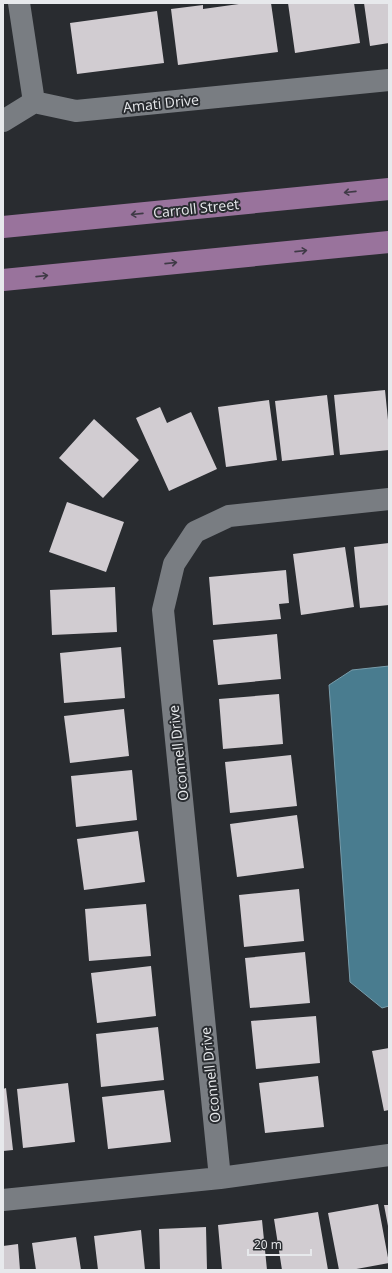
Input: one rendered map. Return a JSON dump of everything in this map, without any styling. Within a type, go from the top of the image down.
[{"type":"main road","name":"Carroll Street","points":[[3,227],[389,188]]},
{"type":"main road","points":[[3,280],[389,242]]},
{"type":"street","points":[[3,120],[34,102],[19,3]]},
{"type":"street","name":"Amati Drive","points":[[34,102],[76,111],[389,80]]},
{"type":"street","name":"Oconnell Drive","points":[[220,1178],[163,610],[174,564],[195,532],[229,516],[389,499]]},
{"type":"street","points":[[3,1200],[220,1178],[389,1155]]},
{"type":"water","points":[[389,666],[389,1006],[382,1008],[350,982],[329,685],[352,670]]},
{"type":"building","points":[[246,3],[271,3],[278,52],[178,65],[171,9],[203,5],[203,9]]},
{"type":"building","points":[[288,3],[354,3],[360,43],[295,53]]},
{"type":"building","points":[[364,3],[389,3],[389,43],[370,46]]},
{"type":"building","points":[[157,11],[164,63],[77,74],[70,23]]},
{"type":"building","points":[[385,390],[389,430],[389,450],[340,455],[334,395]]},
{"type":"building","points":[[327,395],[334,455],[282,461],[275,401]]},
{"type":"building","points":[[269,400],[277,460],[226,467],[218,407]]},
{"type":"building","points":[[160,407],[167,423],[191,412],[217,469],[169,491],[136,418]]},
{"type":"building","points":[[94,419],[139,460],[103,498],[59,458]]},
{"type":"building","points":[[67,502],[124,522],[106,572],[49,552]]},
{"type":"building","points":[[389,543],[389,605],[360,608],[354,547]]},
{"type":"building","points":[[345,547],[354,607],[301,615],[293,554]]},
{"type":"building","points":[[286,570],[289,603],[279,604],[281,619],[213,625],[209,577]]},
{"type":"building","points":[[115,587],[117,632],[52,635],[50,590]]},
{"type":"building","points":[[277,634],[281,679],[218,685],[213,640]]},
{"type":"building","points":[[121,647],[125,698],[64,703],[60,653]]},
{"type":"building","points":[[279,694],[283,744],[223,749],[219,699]]},
{"type":"building","points":[[124,709],[129,756],[70,763],[64,716]]},
{"type":"building","points":[[291,755],[297,806],[230,813],[225,762]]},
{"type":"building","points":[[132,770],[137,820],[76,827],[71,776]]},
{"type":"building","points":[[297,815],[304,868],[237,877],[230,824]]},
{"type":"building","points":[[138,831],[145,882],[84,890],[77,839]]},
{"type":"building","points":[[299,889],[304,941],[244,947],[239,895]]},
{"type":"building","points":[[146,904],[151,956],[89,961],[85,909]]},
{"type":"building","points":[[305,952],[310,1003],[250,1008],[245,958]]},
{"type":"building","points":[[151,966],[156,1016],[97,1023],[91,973]]},
{"type":"building","points":[[316,1016],[320,1063],[256,1069],[251,1021]]},
{"type":"building","points":[[158,1027],[164,1080],[101,1087],[96,1034]]},
{"type":"building","points":[[389,1048],[389,1110],[384,1111],[372,1051]]},
{"type":"building","points":[[318,1076],[324,1127],[265,1133],[259,1083]]},
{"type":"building","points":[[68,1083],[75,1142],[23,1148],[17,1089]]},
{"type":"building","points":[[6,1088],[13,1150],[3,1151],[3,1089]]},
{"type":"building","points":[[164,1090],[171,1142],[108,1149],[102,1097]]},
{"type":"building","points":[[378,1204],[389,1263],[351,1270],[339,1270],[328,1213]]},
{"type":"building","points":[[384,1205],[389,1205],[389,1226],[388,1226]]},
{"type":"building","points":[[318,1212],[328,1270],[282,1270],[274,1219]]},
{"type":"building","points":[[262,1220],[267,1270],[222,1270],[218,1225]]},
{"type":"building","points":[[206,1227],[207,1270],[160,1270],[159,1229]]},
{"type":"building","points":[[141,1230],[145,1270],[98,1270],[94,1236]]},
{"type":"building","points":[[76,1237],[81,1270],[36,1270],[32,1243]]},
{"type":"building","points":[[18,1244],[20,1270],[3,1270],[3,1246]]}]
